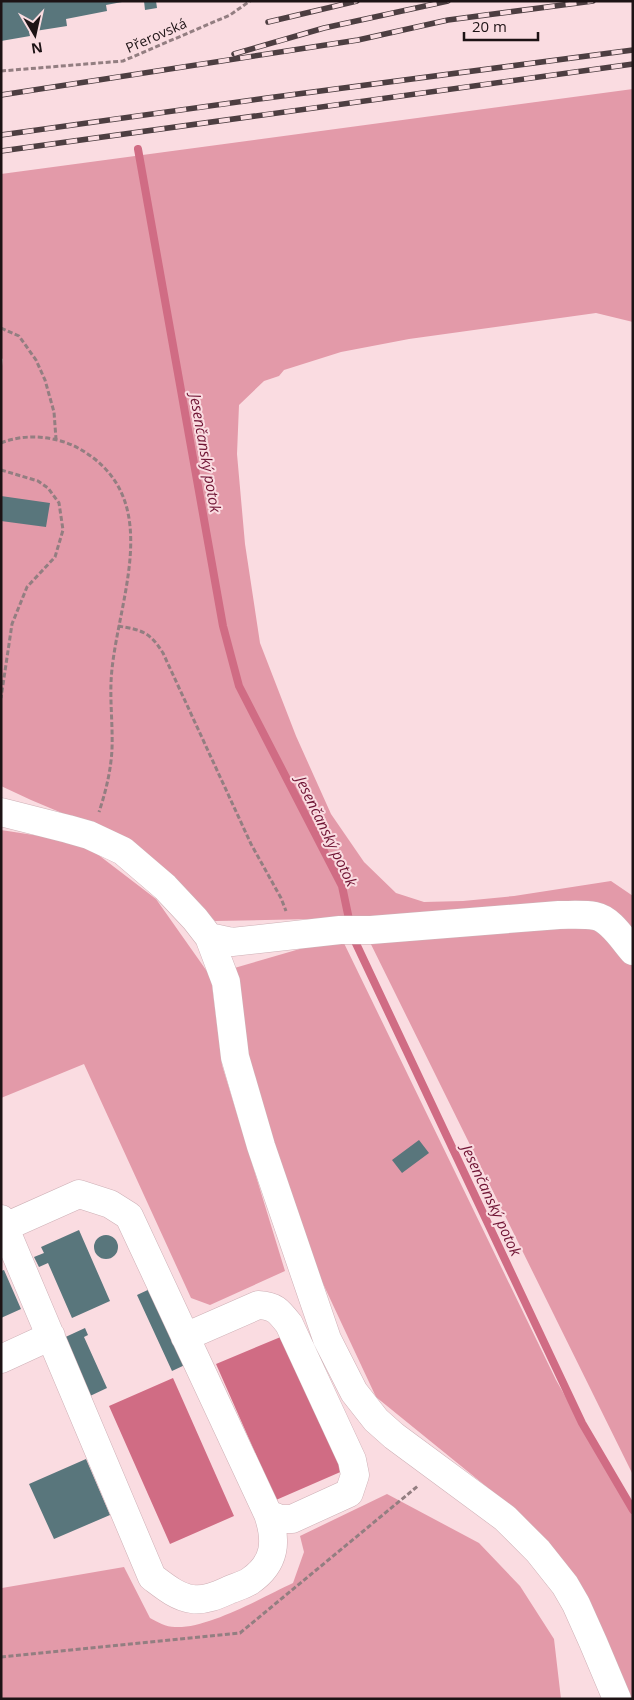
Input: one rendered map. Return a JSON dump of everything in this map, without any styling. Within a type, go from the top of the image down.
[{"type":"lane","points":[[1,812],[89,835],[123,851],[165,887],[209,937],[226,982],[235,1057],[261,1146],[327,1339],[354,1392],[376,1420],[505,1518],[538,1551],[565,1585],[576,1604],[594,1642],[616,1699]]},
{"type":"lane","points":[[209,937],[232,942],[340,930],[367,930],[580,915],[598,916],[607,922],[633,951]]},
{"type":"lane","points":[[79,1194],[110,1204],[129,1216],[268,1514],[274,1530],[274,1550],[266,1566],[250,1581],[212,1597],[192,1599],[172,1592],[152,1577],[51,1336],[3,1223],[79,1194]]},
{"type":"lane","points":[[185,1337],[258,1305],[269,1306],[279,1310],[292,1332],[352,1460],[355,1474],[349,1493],[292,1519],[280,1520],[268,1514]]},
{"type":"lane","points":[[1,1359],[51,1336]]},
{"type":"path","name":"Přerovská","points":[[1,71],[123,61],[230,14],[250,1]]},
{"type":"path","points":[[1,328],[19,336],[36,360],[54,412],[56,439]]},
{"type":"path","points":[[1,443],[22,438],[56,439],[89,454],[104,466],[114,479],[123,494],[129,516],[132,539],[131,558],[118,626],[110,685],[112,749],[106,792],[89,835]]},
{"type":"path","points":[[1,470],[38,481],[48,488],[59,503],[64,530],[54,557],[27,587],[12,624],[1,698]]},
{"type":"path","points":[[118,626],[139,629],[148,634],[164,653],[251,844],[281,898],[287,917],[286,935]]},
{"type":"shaded area","points":[[633,89],[633,322],[596,313],[409,339],[341,352],[284,370],[279,376],[264,381],[239,405],[237,454],[245,544],[260,643],[296,736],[331,814],[364,862],[396,893],[424,902],[463,901],[514,896],[611,881],[633,896],[633,1475],[358,918],[215,921],[158,866],[119,837],[1,786],[1,373],[3,359],[1,358],[1,174]]},
{"type":"shaded area","points":[[1,830],[40,836],[92,850],[156,899],[211,977],[222,1065],[285,1271],[210,1305],[191,1298],[84,1064],[1,1098]]},
{"type":"shaded area","points":[[341,937],[556,1380],[633,1516],[633,1699],[623,1699],[584,1605],[524,1517],[376,1397],[297,1228],[241,1061],[231,969]]},
{"type":"shaded area","points":[[283,1336],[345,1470],[276,1500],[216,1364]]},
{"type":"shaded area","points":[[173,1378],[234,1516],[170,1544],[109,1406]]},
{"type":"shaded area","points":[[387,1494],[479,1543],[520,1586],[554,1639],[561,1699],[1,1699],[1,1586],[2,1588],[124,1567],[150,1618],[172,1627],[203,1623],[235,1611],[293,1583],[304,1552],[300,1536]]},
{"type":"building","points":[[1,1],[122,2],[106,5],[107,11],[66,19],[67,26],[29,32],[30,36],[1,41]]},
{"type":"building","points":[[144,1],[156,1],[157,8],[145,10]]},
{"type":"building","points":[[1,496],[50,503],[46,527],[1,521]]},
{"type":"building","points":[[419,1140],[429,1153],[402,1173],[392,1160]]},
{"type":"building","points":[[79,1230],[110,1301],[72,1318],[48,1263],[39,1267],[34,1257],[44,1253],[41,1247]]},
{"type":"building","points":[[106,1235],[111,1236],[117,1242],[117,1252],[111,1258],[106,1259],[101,1258],[95,1252],[94,1247],[95,1242],[101,1236]]},
{"type":"building","points":[[4,1270],[21,1309],[1,1318],[1,1271]]},
{"type":"building","points":[[152,1288],[187,1364],[172,1371],[137,1295]]},
{"type":"building","points":[[85,1328],[88,1335],[84,1337],[107,1388],[90,1396],[59,1340]]},
{"type":"building","points":[[86,1459],[110,1515],[54,1539],[29,1484]]},
{"type":"waterway","name":"Jesenčanský potok","points":[[138,149],[223,626],[239,686],[342,886],[350,924]]},
{"type":"waterway","name":"Jesenčanský potok","points":[[352,935],[582,1423],[633,1510]]},
{"type":"railway","points":[[268,22],[357,1]]},
{"type":"railway","points":[[234,54],[324,28],[448,1]]},
{"type":"railway","points":[[1,95],[358,40],[448,20],[593,1]]},
{"type":"railway","points":[[1,135],[633,50]]},
{"type":"railway","points":[[1,151],[633,64]]}]
